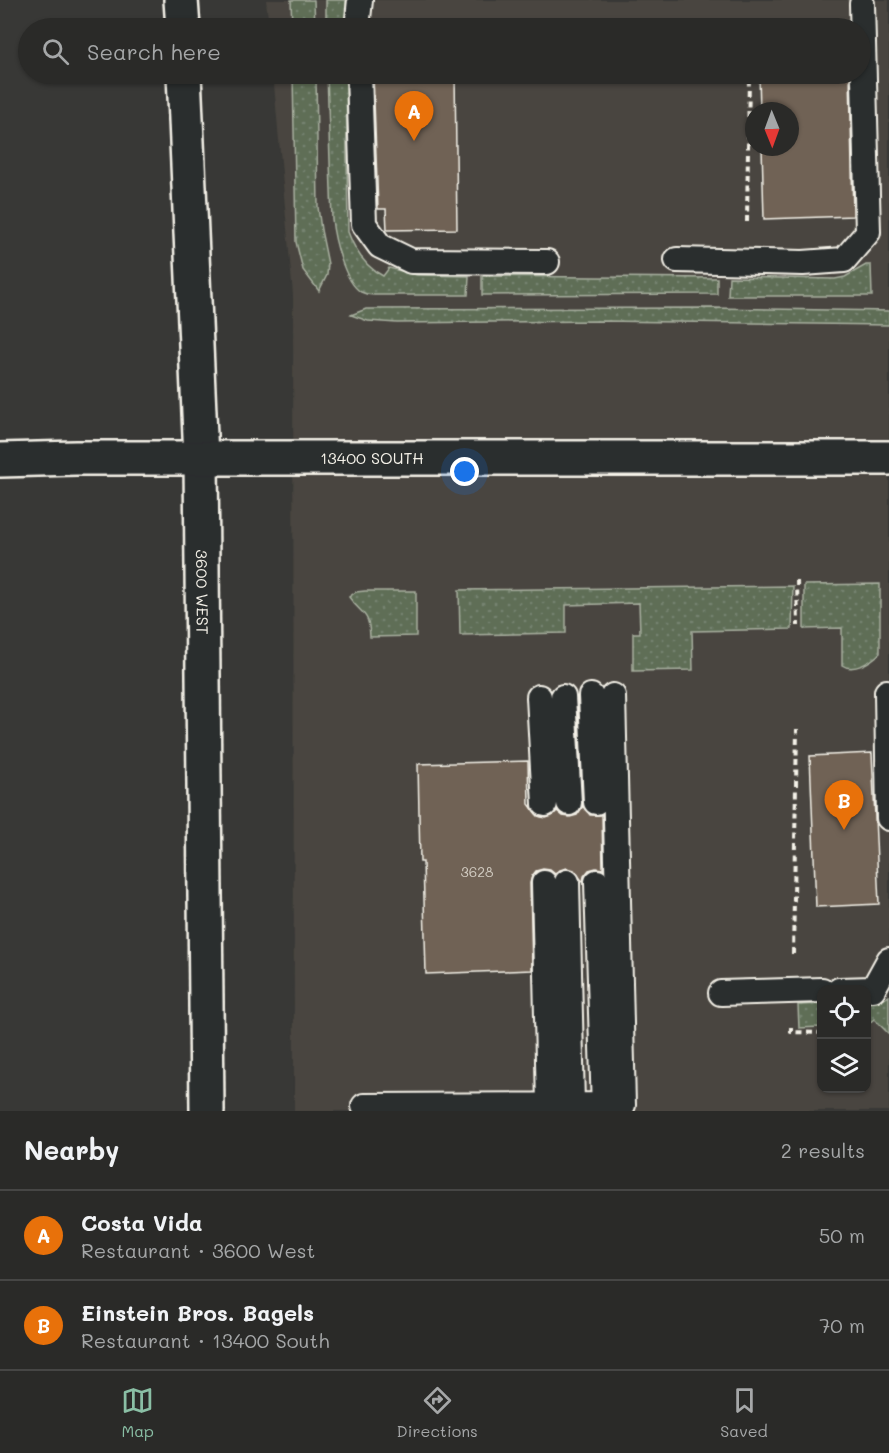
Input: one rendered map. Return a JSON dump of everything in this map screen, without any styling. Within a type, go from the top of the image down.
[{"type":"main road","points":[[181,0],[182,18]]},
{"type":"main road","name":"3600 WEST","points":[[184,84],[201,458],[207,1111]]},
{"type":"main road","name":"13400 SOUTH","points":[[0,460],[76,458],[889,458]]},
{"type":"lane","points":[[358,18],[360,0]]},
{"type":"lane","points":[[862,4],[862,18]]},
{"type":"lane","points":[[359,84],[364,224],[380,246],[411,261],[548,262]]},
{"type":"lane","points":[[676,260],[803,263],[843,260],[868,232],[864,84]]},
{"type":"lane","points":[[887,693],[889,818]]},
{"type":"lane","points":[[596,802],[602,696],[610,1107]]},
{"type":"lane","points":[[545,804],[551,697],[569,803]]},
{"type":"lane","points":[[556,882],[561,1105]]},
{"type":"lane","points":[[597,882],[610,1107]]},
{"type":"lane","points":[[871,988],[889,960]]},
{"type":"lane","points":[[721,993],[817,990]]},
{"type":"lane","points":[[364,1106],[561,1105],[610,1107]]},
{"type":"path","points":[[747,222],[749,84]]},
{"type":"path","points":[[797,580],[798,626]]},
{"type":"path","points":[[797,729],[791,1032],[817,1033]]},
{"type":"shaded area","points":[[266,0],[889,0],[889,1111],[294,1111],[293,295],[274,84],[871,84],[871,18],[268,18]]},
{"type":"green space","points":[[291,0],[314,0],[315,18],[292,18]]},
{"type":"green space","points":[[326,0],[346,0],[346,18],[326,18]]},
{"type":"green space","points":[[293,84],[316,84],[318,207],[328,264],[327,275],[319,291],[303,270],[296,242]]},
{"type":"green space","points":[[327,84],[346,84],[348,232],[357,252],[371,268],[383,276],[389,268],[417,275],[469,276],[468,295],[371,295],[361,292],[355,287],[345,270],[332,219]]},
{"type":"green space","points":[[866,265],[871,265],[872,296],[728,296],[729,277],[835,279],[845,277]]},
{"type":"green space","points":[[482,276],[717,278],[717,294],[482,295]]},
{"type":"green space","points":[[713,308],[889,311],[889,325],[601,321],[397,323],[368,321],[351,315],[366,309]]},
{"type":"green space","points":[[880,584],[880,653],[862,665],[846,667],[842,665],[842,628],[804,629],[804,585]]},
{"type":"green space","points":[[793,586],[792,629],[692,631],[693,670],[633,671],[633,633],[640,633],[639,603],[566,605],[566,633],[460,635],[459,590]]},
{"type":"green space","points":[[416,591],[416,636],[370,637],[366,617],[349,597],[356,592]]},
{"type":"green space","points":[[889,996],[889,1034],[874,1019],[871,1022],[871,1002]]},
{"type":"green space","points":[[817,1004],[817,1027],[799,1028],[798,1005]]},
{"type":"building","points":[[373,84],[455,84],[457,229],[387,230],[386,209],[378,209]]},
{"type":"building","points":[[759,84],[850,84],[853,216],[764,219],[762,156],[799,156],[799,102],[760,102]]},
{"type":"building","points":[[872,753],[879,904],[816,907],[810,756]]},
{"type":"building","points":[[528,761],[529,804],[538,816],[546,818],[557,811],[563,816],[570,817],[577,815],[583,806],[590,815],[602,815],[603,869],[589,870],[583,882],[574,870],[567,868],[555,874],[543,869],[536,871],[532,876],[530,883],[532,970],[426,974],[418,764]]},
{"type":"place","name":"Costa Vida","points":[[414,141]]},
{"type":"place","name":"Einstein Bros. Bagels","points":[[844,830]]}]
